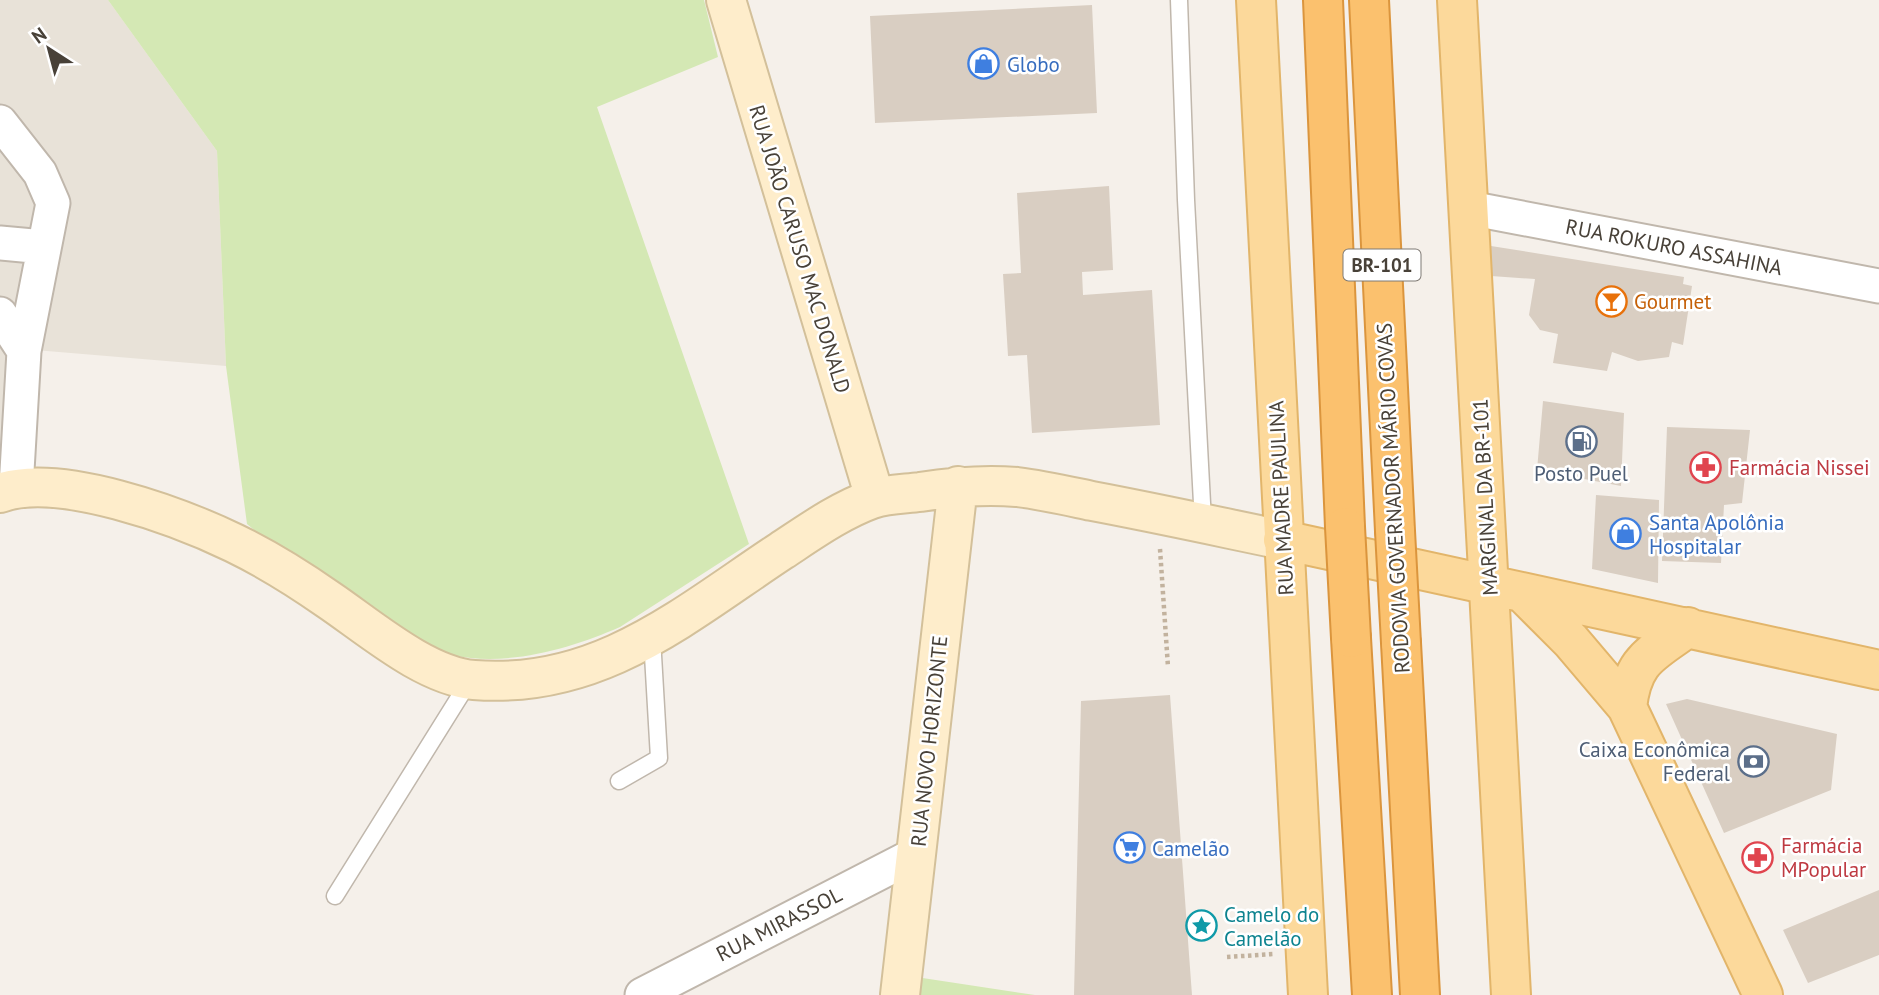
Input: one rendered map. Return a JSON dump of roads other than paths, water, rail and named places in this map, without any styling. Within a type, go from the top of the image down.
[{"type":"highway","name":"BR-101","points":[[1323,0],[1345,527],[1372,995]]},
{"type":"highway","name":"RODOVIA GOVERNADOR MÁRIO COVAS","points":[[1369,0],[1420,995]]},
{"type":"main road","name":"RUA JOÃO CARUSO MAC DONALD","points":[[726,0],[875,498]]},
{"type":"main road","name":"RUA MADRE PAULINA","points":[[1256,0],[1308,995]]},
{"type":"main road","name":"MARGINAL DA BR-101","points":[[1457,0],[1486,519],[1506,590],[1511,995]]},
{"type":"main road","points":[[8,491],[63,489],[126,502],[208,532],[283,569],[428,666],[470,680],[505,680],[556,674],[600,662],[651,636],[842,512],[875,498],[958,486],[1017,487],[1158,514],[1879,670]]},
{"type":"main road","name":"RUA NOVO HORIZONTE","points":[[900,995],[958,486]]},
{"type":"main road","points":[[1424,571],[1449,560],[1460,551],[1486,519]]},
{"type":"main road","points":[[1506,590],[1571,641],[1627,707],[1763,995]]},
{"type":"main road","points":[[1627,707],[1630,684],[1638,666],[1688,627]]},
{"type":"street","points":[[0,122],[40,173],[53,203],[24,351],[8,491]]},
{"type":"street","name":"RUA ROKURO ASSAHINA","points":[[1469,208],[1879,286]]},
{"type":"street","points":[[0,243],[44,247]]},
{"type":"street","points":[[0,314],[24,351]]},
{"type":"street","name":"RUA MIRASSOL","points":[[642,995],[916,854]]},
{"type":"lane","points":[[1179,0],[1186,200],[1203,523]]},
{"type":"lane","points":[[620,781],[659,758],[651,636]]},
{"type":"lane","points":[[335,896],[470,680]]},
{"type":"place","name":"Globo","points":[[984,64]]},
{"type":"place","name":"Gourmet","points":[[1611,301]]},
{"type":"place","name":"Posto Puel","points":[[1581,441]]},
{"type":"place","name":"Farmácia Nissei","points":[[1706,467]]},
{"type":"place","name":"Santa Apolônia Hospitalar","points":[[1626,534]]},
{"type":"place","name":"Caixa Econômica Federal","points":[[1753,761]]},
{"type":"place","name":"Camelão","points":[[1129,848]]},
{"type":"place","name":"Farmácia MPopular","points":[[1758,857]]},
{"type":"place","name":"Camelo do Camelão","points":[[1201,926]]}]
